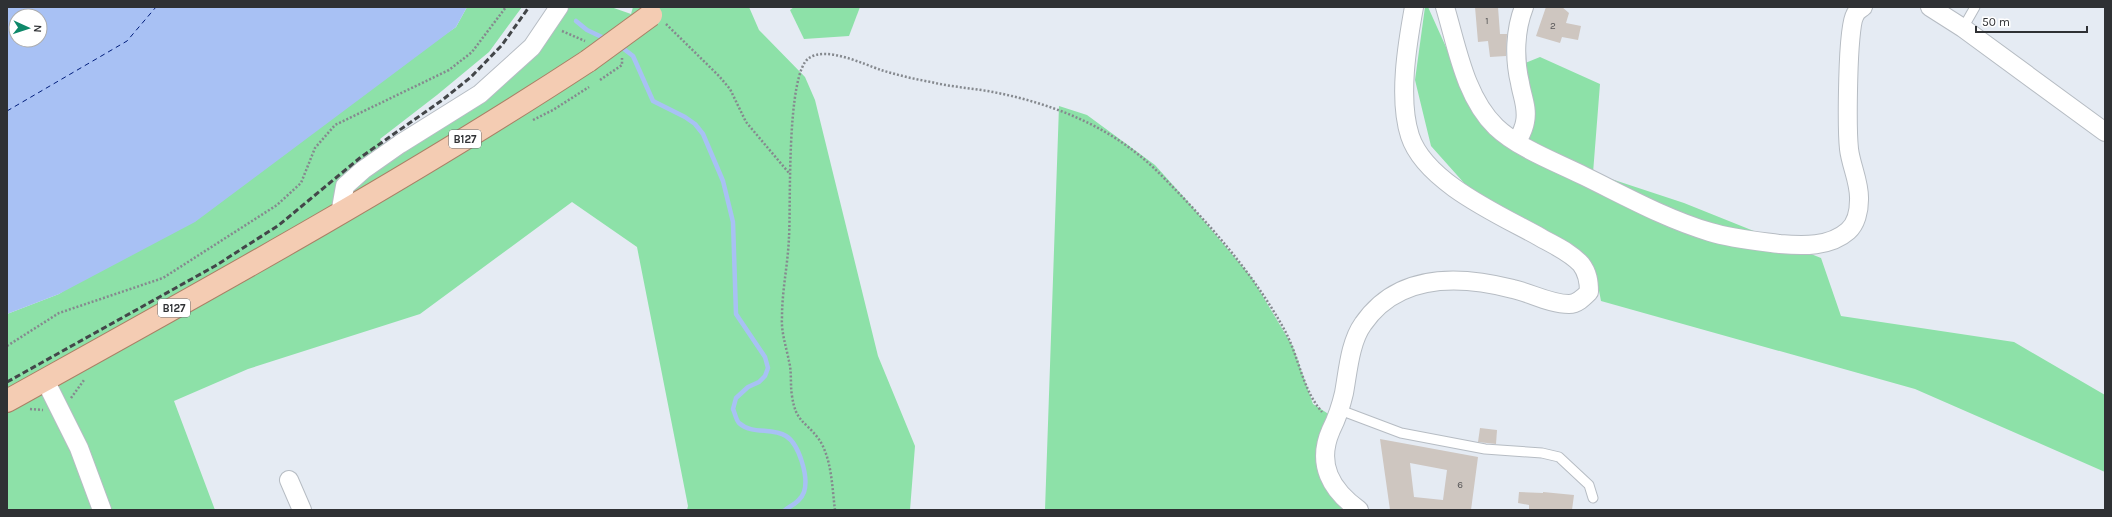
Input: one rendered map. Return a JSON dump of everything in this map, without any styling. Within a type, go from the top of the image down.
[{"type":"main road","name":"B127","points":[[15,405],[45,380],[340,214],[450,148],[588,51],[659,15]]},
{"type":"street","points":[[340,214],[345,186],[363,170],[400,144],[480,94],[532,47],[559,7]]},
{"type":"street","points":[[1359,510],[1340,495],[1328,474],[1325,452],[1337,417],[1350,362],[1362,325],[1376,306],[1388,297],[1406,288],[1426,282],[1451,280],[1482,283],[1513,289],[1556,302],[1570,304],[1581,300],[1589,292],[1589,279],[1582,265],[1570,253],[1456,190],[1435,172],[1419,153],[1410,137],[1405,116],[1403,93],[1414,7]]},
{"type":"street","points":[[1445,7],[1466,78],[1479,106],[1496,127],[1517,142],[1644,205],[1710,232],[1750,241],[1790,245],[1815,245],[1834,240],[1849,230],[1858,215],[1860,199],[1849,151],[1847,125],[1850,43],[1857,10]]},
{"type":"street","points":[[1517,142],[1525,123],[1526,108],[1519,81],[1516,41],[1524,7]]},
{"type":"street","points":[[1930,7],[1963,28],[2105,132]]},
{"type":"street","points":[[45,380],[59,405],[79,448],[102,510]]},
{"type":"street","points":[[289,480],[302,510]]},
{"type":"lane","points":[[1963,28],[1975,7]]},
{"type":"lane","points":[[1337,417],[1401,433],[1485,449],[1542,453],[1559,457],[1589,485],[1594,498]]},
{"type":"path","points":[[7,346],[59,313],[163,278],[277,205],[301,183],[315,148],[335,125],[448,70],[472,52],[506,7]]},
{"type":"path","points":[[659,15],[730,89],[746,122],[790,174]]},
{"type":"path","points":[[547,25],[588,51]]},
{"type":"path","points":[[835,510],[824,452],[818,438],[803,424],[796,412],[792,396],[790,363],[782,333],[782,316],[789,238],[790,174],[796,85],[802,68],[808,58],[816,56],[842,56],[914,79],[1027,100],[1065,112],[1105,131],[1139,155],[1159,173],[1223,242],[1240,263],[1286,332],[1313,400],[1319,410],[1337,417]]},
{"type":"path","points":[[600,80],[622,65],[623,59],[620,57]]},
{"type":"path","points":[[15,405],[48,410],[59,405]]},
{"type":"green space","points":[[467,7],[522,7],[489,52],[380,139],[391,156],[564,16],[569,7],[611,7],[631,14],[633,7],[749,7],[759,30],[805,77],[815,100],[878,356],[915,446],[910,510],[687,510],[688,506],[637,247],[572,202],[420,314],[248,369],[174,401],[215,510],[7,510],[7,314],[59,294],[456,27]]},
{"type":"green space","points":[[794,7],[860,7],[849,36],[804,39],[790,10]]},
{"type":"green space","points":[[1425,7],[1428,7],[1468,96],[1515,150],[1523,64],[1540,57],[1600,84],[1593,173],[1684,203],[1821,258],[1841,316],[2014,342],[2105,395],[2105,472],[1915,389],[1601,301],[1596,275],[1473,193],[1431,146],[1415,80]]},
{"type":"green space","points":[[1059,106],[1087,115],[1155,165],[1252,278],[1293,347],[1313,404],[1330,415],[1320,445],[1352,510],[1045,510]]},
{"type":"water","points":[[7,7],[467,7],[456,27],[195,222],[59,294],[7,314]]},
{"type":"building","points":[[1475,7],[1498,7],[1500,34],[1507,34],[1506,56],[1490,57],[1488,41],[1478,42]]},
{"type":"building","points":[[1546,7],[1562,7],[1569,13],[1566,23],[1581,26],[1578,40],[1562,37],[1560,43],[1536,36]]},
{"type":"building","points":[[1480,428],[1497,430],[1496,444],[1478,442]]},
{"type":"building","points":[[1380,439],[1478,457],[1471,510],[1390,510]],"holes":[[[1410,463],[1447,470],[1443,500],[1414,497]]]},
{"type":"building","points":[[1519,492],[1543,492],[1574,495],[1572,510],[1529,510],[1529,505],[1518,503]]},
{"type":"waterway","points":[[576,21],[587,30],[606,39]]},
{"type":"waterway","points":[[620,46],[633,56],[653,101],[685,117],[695,124],[703,134],[723,181],[733,222],[736,314],[765,357],[768,368],[765,376],[759,382],[748,387],[736,398],[733,409],[738,422],[744,427],[780,433],[791,440],[799,453],[804,470],[804,492],[801,498],[785,510]]},
{"type":"ferry route","points":[[7,111],[127,41],[156,7]]},
{"type":"railway","points":[[7,382],[215,266],[279,225],[361,157],[441,101],[471,77],[502,45],[529,7]]}]
